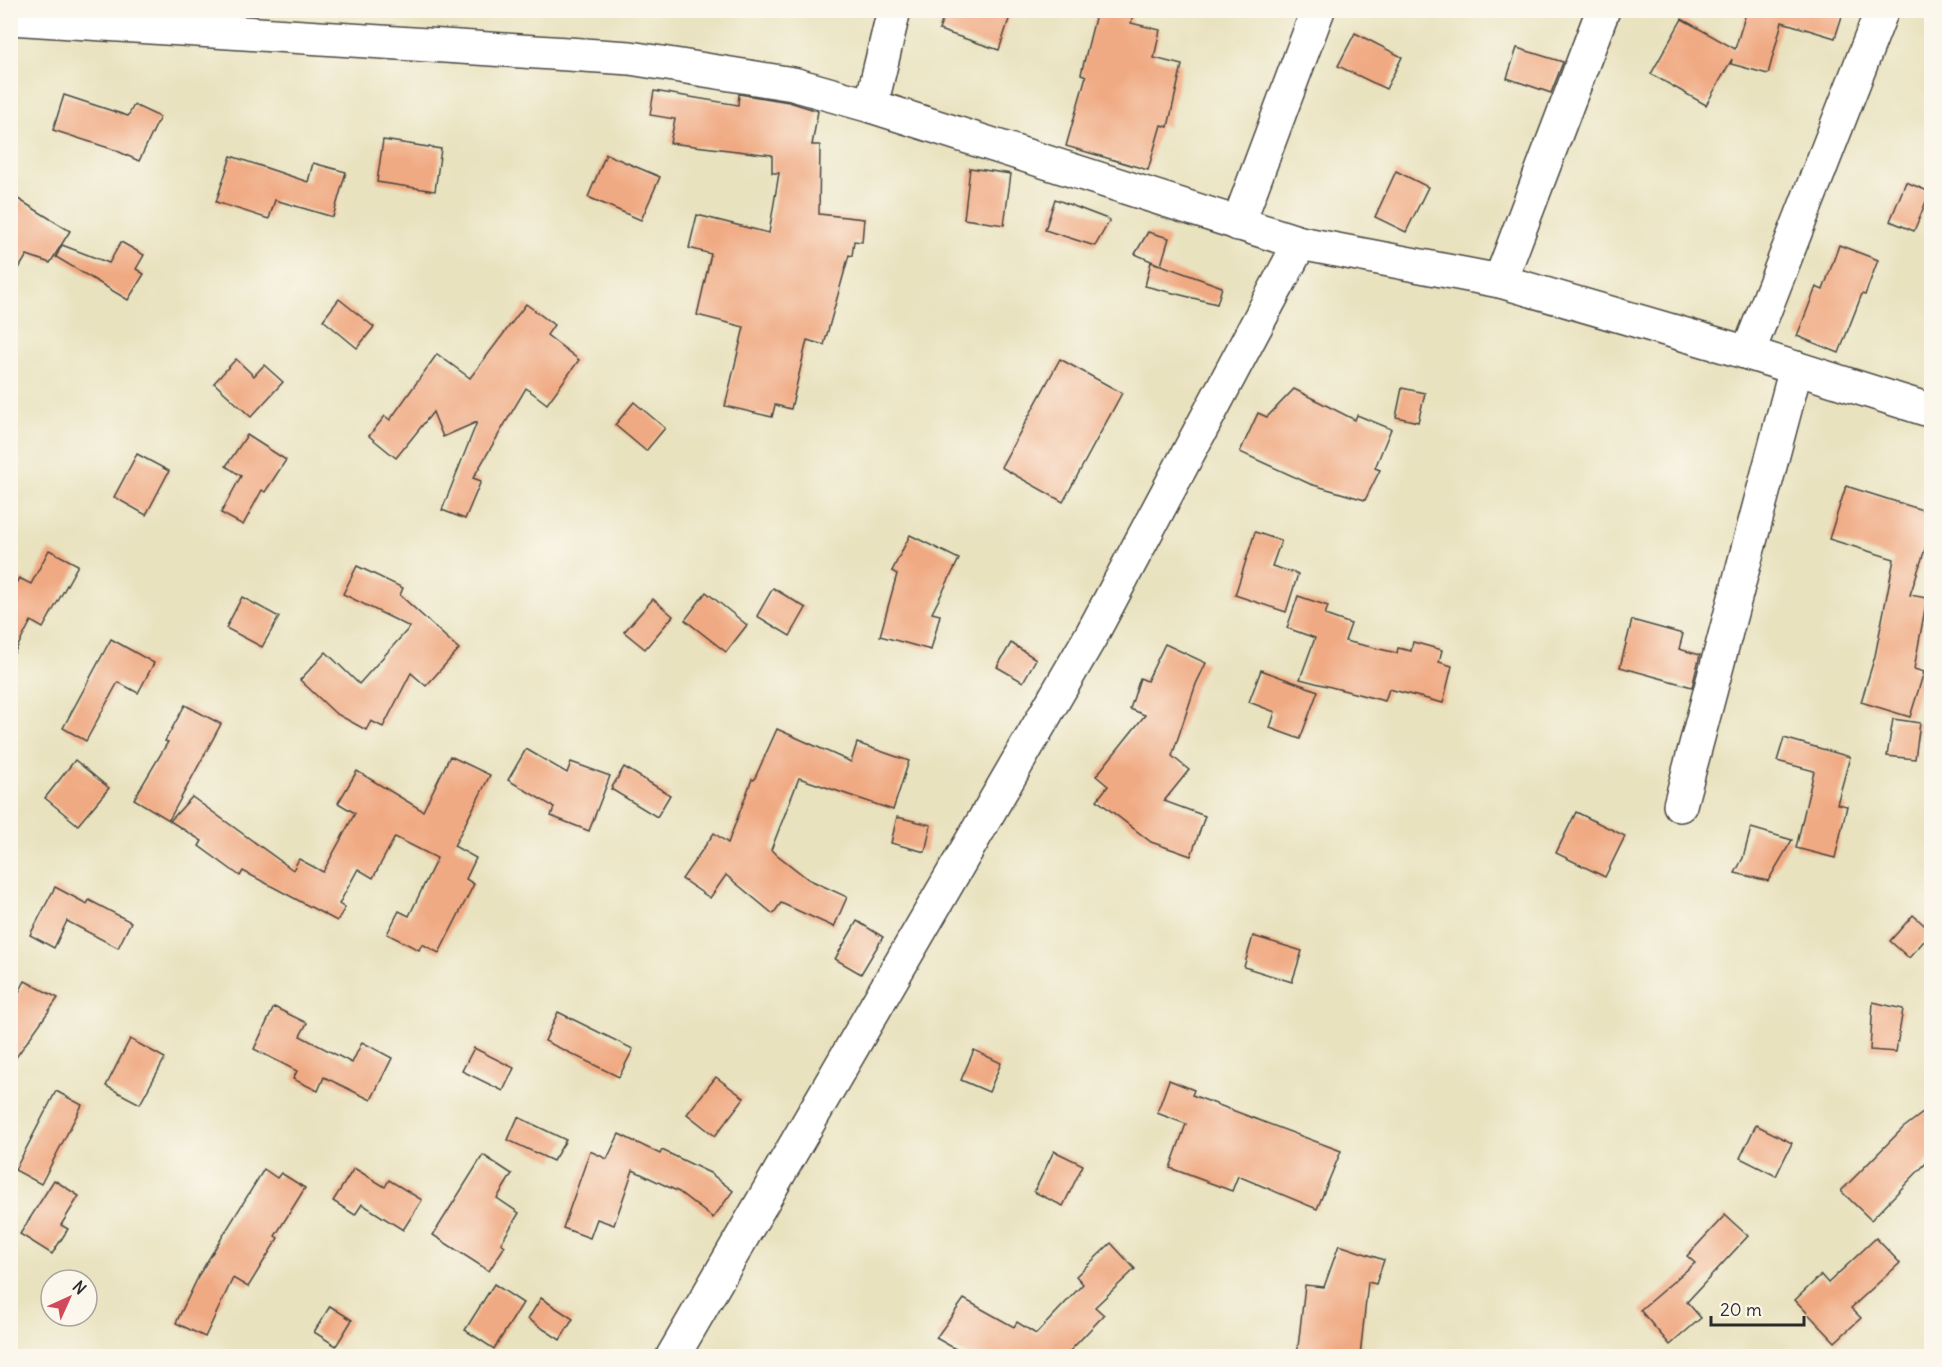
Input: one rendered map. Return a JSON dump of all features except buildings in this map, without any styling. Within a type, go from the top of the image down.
[{"type":"street","points":[[871,106],[894,10]]},
{"type":"street","points":[[1238,224],[1318,10]]},
{"type":"street","points":[[1500,281],[1603,10]]},
{"type":"street","points":[[1748,353],[1882,10]]},
{"type":"street","points":[[10,18],[630,58],[793,84],[871,106],[1300,243],[1500,281],[1748,353],[1932,411]]},
{"type":"street","points":[[673,1356],[1092,634],[1300,243]]},
{"type":"street","points":[[1680,805],[1796,368]]}]
